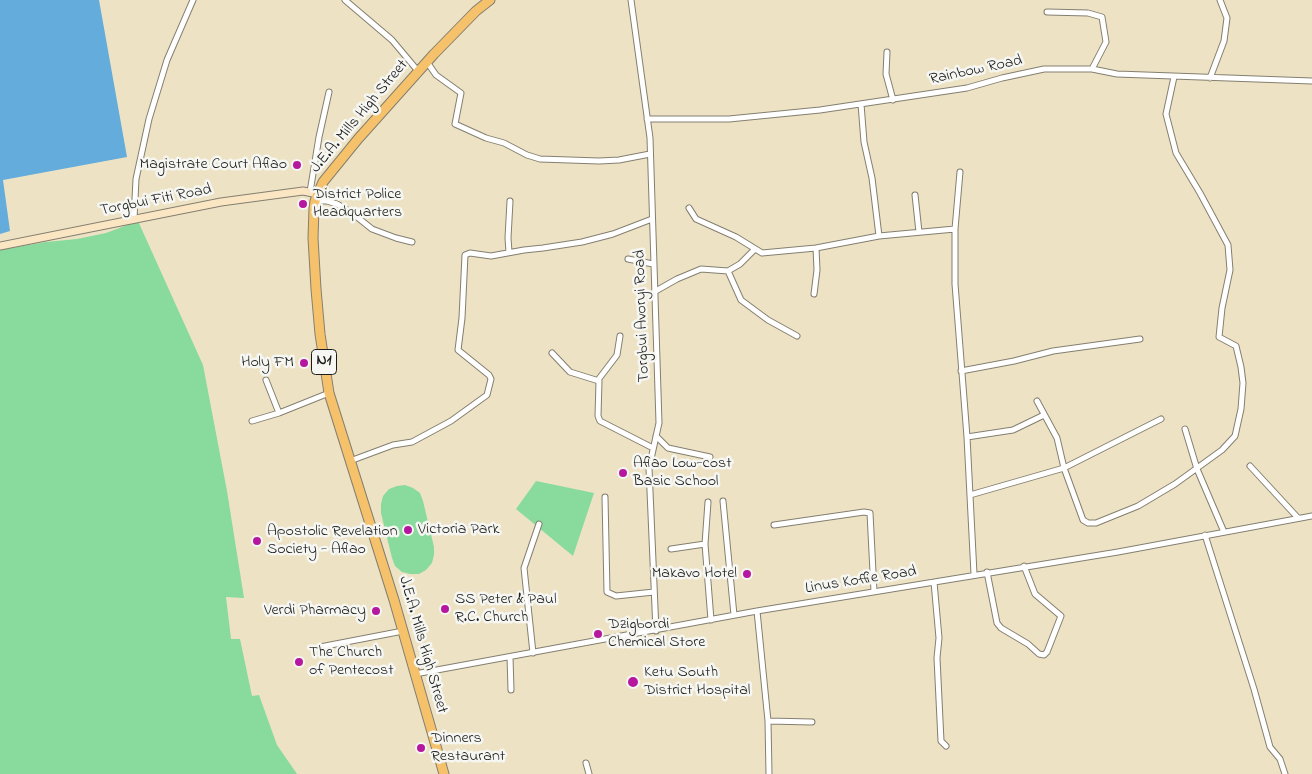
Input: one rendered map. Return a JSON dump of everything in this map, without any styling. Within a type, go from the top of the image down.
[{"type":"highway","name":"J.E.A. Mills High Street","points":[[444,774],[375,536],[329,393],[320,334],[316,289],[313,238],[314,196],[323,182],[418,71],[476,11],[490,0]]},
{"type":"street","points":[[134,219],[136,179],[148,118],[167,60],[193,0]]},
{"type":"street","points":[[345,0],[392,40],[418,71]]},
{"type":"street","name":"Torgbui Avoryi Road","points":[[631,0],[650,154],[659,423],[649,468],[656,631]]},
{"type":"street","points":[[1210,78],[1224,41],[1227,18],[1220,0]]},
{"type":"street","points":[[1046,12],[1088,13],[1102,17],[1106,42],[1092,69]]},
{"type":"street","points":[[887,52],[886,74],[893,100]]},
{"type":"street","points":[[427,62],[436,75],[461,93],[454,124],[486,138],[504,143],[540,158],[600,161],[619,160],[650,154]]},
{"type":"street","name":"Rainbow Road","points":[[646,119],[729,119],[893,100],[967,88],[1044,69],[1092,69],[1117,74],[1174,77],[1312,81]]},
{"type":"street","points":[[1036,402],[1057,438],[1064,468],[1083,520],[1088,523],[1096,523],[1138,506],[1197,469],[1222,450],[1235,436],[1241,409],[1243,376],[1236,346],[1219,337],[1222,308],[1230,270],[1228,245],[1176,153],[1166,114],[1174,77]]},
{"type":"street","points":[[329,92],[320,137],[314,196],[337,204],[372,229],[412,242]]},
{"type":"street","points":[[860,104],[879,236]]},
{"type":"street","points":[[960,172],[955,229],[955,284],[967,437],[974,574]]},
{"type":"street","name":"Torgbui Fiti Road","points":[[0,246],[220,202],[303,191],[314,196]]},
{"type":"street","points":[[916,195],[919,232]]},
{"type":"street","points":[[509,252],[510,201]]},
{"type":"street","points":[[689,208],[696,218],[736,237],[762,253],[816,248],[879,236],[955,229]]},
{"type":"street","points":[[350,461],[393,445],[412,442],[451,421],[487,395],[491,379],[458,350],[462,318],[465,255],[470,253],[492,256],[582,242],[614,234],[652,218]]},
{"type":"street","points":[[814,294],[817,270],[816,248]]},
{"type":"street","points":[[654,292],[701,268],[728,271],[740,264],[755,249]]},
{"type":"street","points":[[628,259],[653,264]]},
{"type":"street","points":[[728,271],[741,300],[768,320],[797,336]]},
{"type":"street","points":[[598,380],[617,355],[620,336]]},
{"type":"street","points":[[961,371],[1053,351],[1140,339]]},
{"type":"street","points":[[552,353],[570,372],[598,380]]},
{"type":"street","points":[[266,380],[279,412]]},
{"type":"street","points":[[598,380],[600,384],[598,416],[600,421],[653,448]]},
{"type":"street","points":[[252,421],[329,393]]},
{"type":"street","points":[[967,437],[1013,430],[1044,415]]},
{"type":"street","points":[[970,496],[1064,468],[1161,419]]},
{"type":"street","points":[[1185,429],[1197,469],[1224,532]]},
{"type":"street","points":[[656,436],[668,448],[710,457]]},
{"type":"street","points":[[1250,466],[1298,518]]},
{"type":"street","points":[[605,498],[607,592],[616,596],[654,592]]},
{"type":"street","points":[[723,500],[734,615]]},
{"type":"street","points":[[708,502],[705,544],[711,620]]},
{"type":"street","points":[[774,526],[864,512],[870,513],[874,592]]},
{"type":"street","name":"Linus Koffie Road","points":[[415,674],[656,631],[734,615],[974,574],[1118,552],[1312,516]]},
{"type":"street","points":[[533,653],[524,568],[538,524]]},
{"type":"street","points":[[1205,536],[1254,689],[1270,747],[1280,759],[1285,774]]},
{"type":"street","points":[[672,549],[705,544]]},
{"type":"street","points":[[987,572],[997,623],[1001,628],[1028,644],[1039,654],[1044,655],[1047,652],[1061,616],[1035,594],[1024,566]]},
{"type":"street","points":[[934,582],[939,629],[937,658],[941,741],[946,746]]},
{"type":"street","points":[[757,611],[768,721],[769,774]]},
{"type":"street","points":[[320,647],[403,631]]},
{"type":"street","points":[[510,657],[511,690]]},
{"type":"street","points":[[768,721],[812,722]]},
{"type":"street","points":[[586,763],[589,774]]},
{"type":"green space","points":[[138,221],[203,365],[227,491],[244,598],[226,597],[231,639],[240,639],[252,696],[259,695],[277,745],[297,774],[0,774],[0,250],[106,233]]},
{"type":"green space","points":[[536,481],[594,493],[573,556],[516,509]]},
{"type":"green space","name":"Victoria Park","points":[[405,485],[420,493],[434,547],[432,563],[419,574],[402,572],[395,566],[381,513],[383,496],[389,489]]},
{"type":"water","points":[[0,0],[99,0],[127,157],[3,180],[10,231],[0,234]]},
{"type":"place","name":"Magistrate Court Aflao","points":[[297,165]]},
{"type":"place","name":"District Police Headquarters","points":[[303,204]]},
{"type":"place","name":"Holy FM","points":[[304,363]]},
{"type":"place","name":"Aflao Low-cost Basic School","points":[[623,473]]},
{"type":"place","name":"Victoria Park","points":[[408,530]]},
{"type":"place","name":"Apostolic Revelation Society - Aflao","points":[[257,541]]},
{"type":"place","name":"Makavo Hotel","points":[[747,574]]},
{"type":"place","name":"SS Peter & Paul R.C. Church","points":[[445,609]]},
{"type":"place","name":"Verdi Pharmacy","points":[[376,611]]},
{"type":"place","name":"Dzigbordi Chemical Store","points":[[598,634]]},
{"type":"place","name":"The Church of Pentecost","points":[[299,662]]},
{"type":"place","name":"Ketu South District Hospital","points":[[633,682]]},
{"type":"place","name":"Dinners Restaurant","points":[[421,748]]}]
